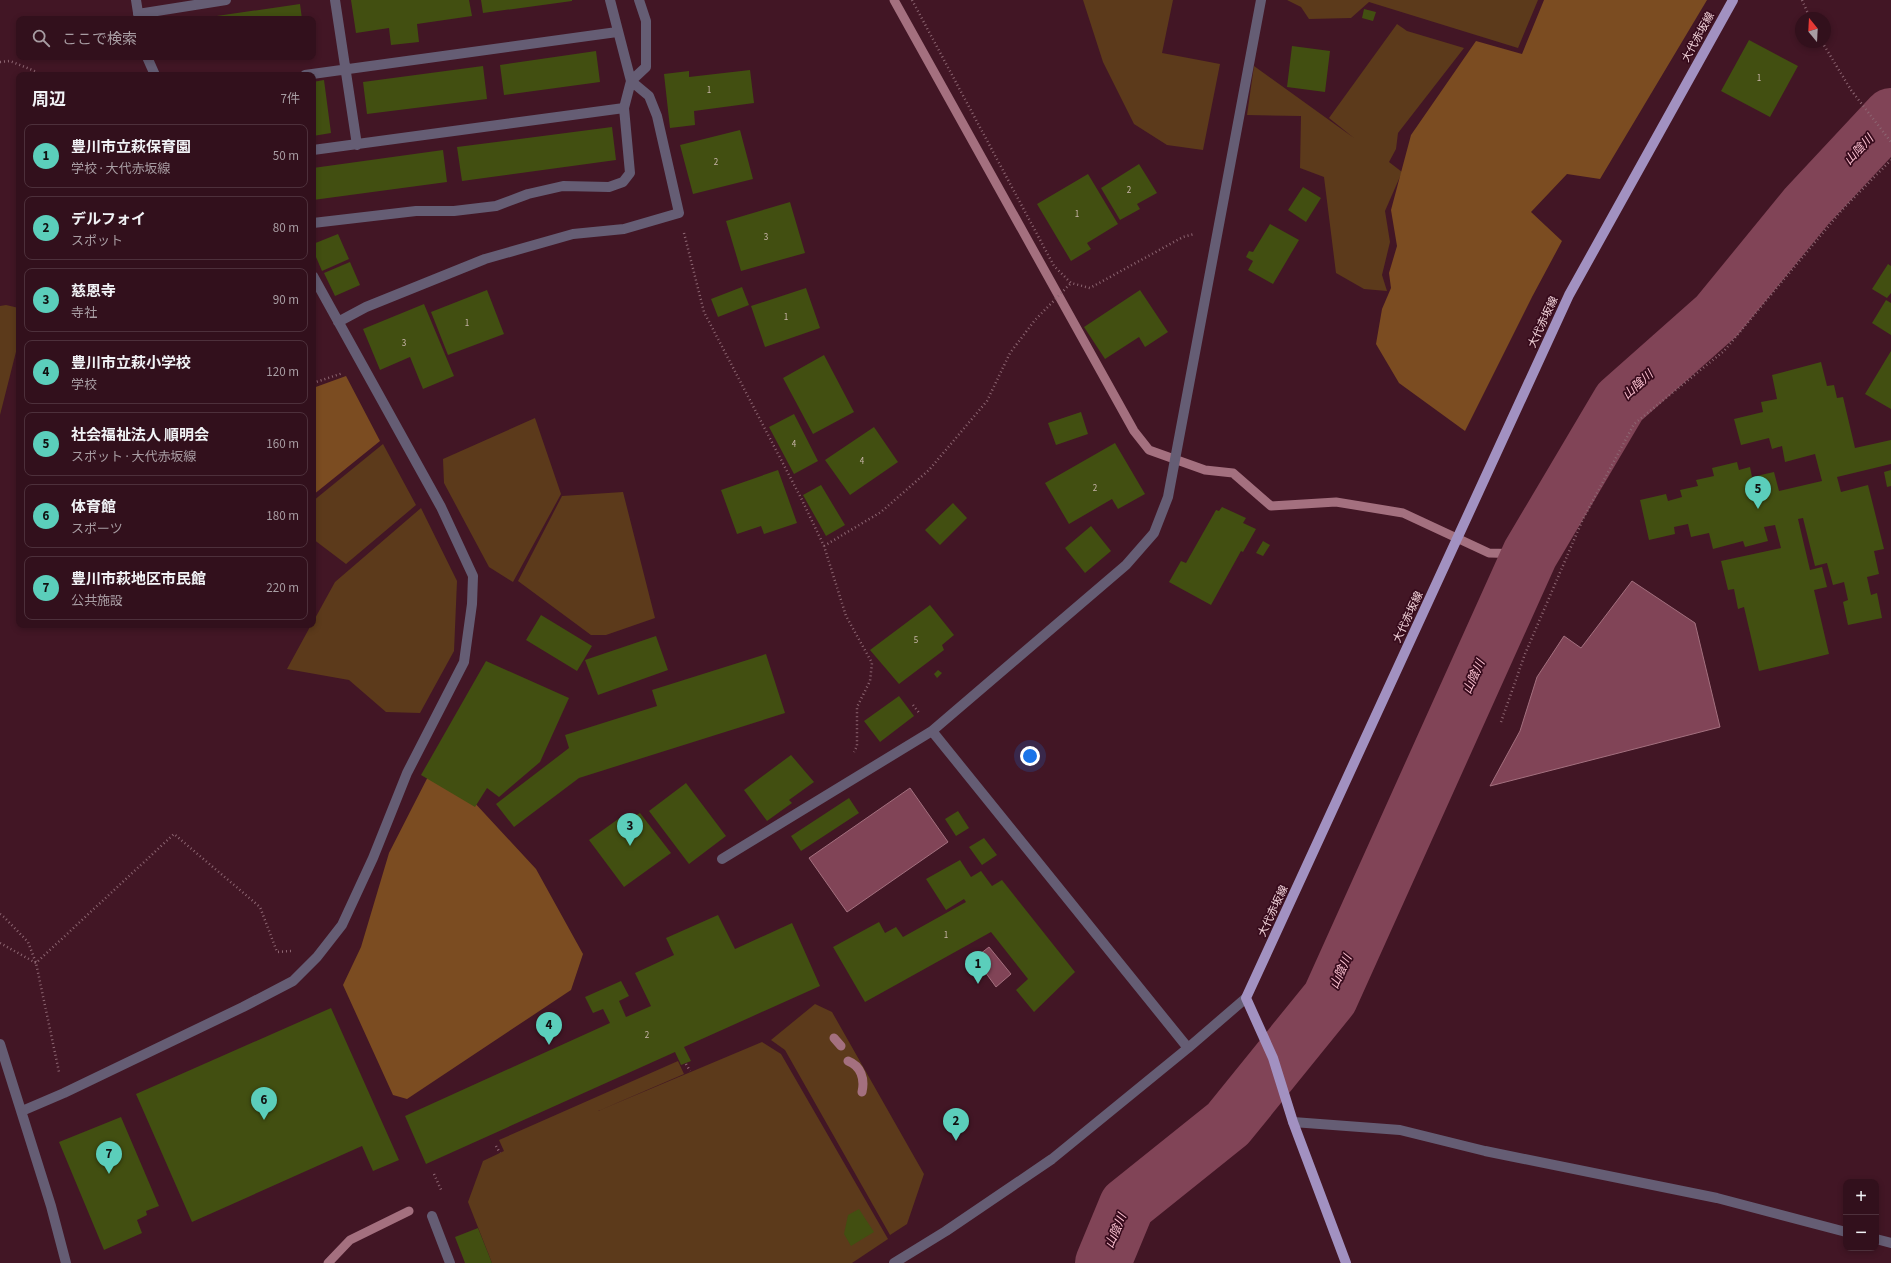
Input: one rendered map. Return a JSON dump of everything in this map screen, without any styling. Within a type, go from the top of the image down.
[{"type":"main road","name":"大代赤坂線","points":[[1246,998],[1569,295],[1732,0]]},
{"type":"main road","points":[[1246,998],[1273,1058],[1293,1122],[1346,1263]]},
{"type":"street","points":[[136,0],[138,16]]},
{"type":"street","points":[[143,16],[226,0]]},
{"type":"street","points":[[334,0],[357,145]]},
{"type":"street","points":[[316,223],[416,211],[454,211],[496,206],[528,194],[563,186],[609,187],[623,182],[630,172],[624,108],[631,81],[610,0]]},
{"type":"street","points":[[631,81],[646,67],[646,21],[639,0]]},
{"type":"street","points":[[722,859],[932,731],[1126,565],[1154,533],[1168,497],[1261,0]]},
{"type":"street","points":[[316,73],[618,32]]},
{"type":"street","points":[[148,60],[154,72]]},
{"type":"street","points":[[338,322],[366,307],[485,259],[573,234],[624,229],[679,213],[657,116],[649,96],[631,81]]},
{"type":"street","points":[[316,150],[624,108]]},
{"type":"street","points":[[22,1111],[64,1093],[294,981],[317,957],[342,925],[373,858],[407,773],[464,662],[472,604],[473,576],[441,507],[316,282]]},
{"type":"street","points":[[932,731],[1188,1048]]},
{"type":"street","points":[[894,1263],[946,1231],[1052,1159],[1188,1048],[1246,998]]},
{"type":"street","points":[[0,1044],[51,1206],[66,1263]]},
{"type":"street","points":[[1293,1122],[1400,1130],[1486,1151],[1717,1198],[1843,1231]]},
{"type":"street","points":[[432,1216],[450,1263]]},
{"type":"street","points":[[1879,1240],[1891,1243]]},
{"type":"path","points":[[912,0],[1054,266],[1071,283],[1090,288],[1183,237],[1218,228]]},
{"type":"path","points":[[1802,0],[1807,12]]},
{"type":"path","points":[[1826,48],[1851,90],[1891,142]]},
{"type":"path","points":[[0,62],[10,61],[37,72]]},
{"type":"path","points":[[1500,722],[1525,654],[1583,519],[1634,424],[1724,351],[1842,210],[1891,160]]},
{"type":"path","points":[[679,213],[704,312],[760,417],[824,546],[846,616],[872,663],[870,681],[857,706],[857,746],[850,759]]},
{"type":"path","points":[[824,546],[881,512],[929,470],[987,401],[1010,353],[1035,320],[1071,283]]},
{"type":"path","points":[[316,382],[364,366]]},
{"type":"path","points":[[36,963],[174,834],[260,907],[277,952],[307,949],[317,957]]},
{"type":"path","points":[[0,914],[28,942],[36,963],[64,1093]]},
{"type":"path","points":[[0,943],[36,963]]},
{"type":"path","points":[[686,1064],[690,1071]]},
{"type":"path","points":[[496,1146],[500,1153]]},
{"type":"path","points":[[434,1174],[442,1192]]},
{"type":"shaded area","points":[[1083,0],[1173,0],[1162,53],[1220,64],[1203,150],[1167,145],[1134,124],[1103,62]]},
{"type":"shaded area","points":[[1287,0],[1538,0],[1518,48],[1369,2],[1351,18],[1309,19],[1301,7]]},
{"type":"shaded area","points":[[1544,0],[1707,0],[1600,179],[1567,174],[1531,212],[1562,241],[1532,297],[1465,431],[1399,383],[1376,344],[1382,309],[1391,288],[1389,273],[1397,246],[1391,210],[1411,135],[1476,41],[1522,54]]},
{"type":"shaded area","points":[[1397,24],[1407,31],[1464,48],[1398,133],[1396,149],[1389,162],[1402,172],[1385,211],[1390,242],[1382,275],[1387,291],[1364,289],[1336,273],[1324,177],[1300,168],[1301,116],[1247,115],[1254,66],[1354,138],[1329,118]]},
{"type":"shaded area","points":[[6,305],[16,307],[16,352],[0,415],[0,306]]},
{"type":"shaded area","points":[[346,376],[380,441],[316,493],[316,387]]},
{"type":"shaded area","points":[[535,418],[561,494],[513,582],[489,567],[444,483],[443,459]]},
{"type":"shaded area","points":[[383,444],[416,505],[346,564],[316,541],[316,499]]},
{"type":"shaded area","points":[[623,492],[655,618],[606,635],[591,635],[518,581],[562,496]]},
{"type":"shaded area","points":[[421,508],[457,581],[454,651],[420,713],[386,712],[349,680],[287,669],[309,628],[316,628],[316,617],[335,582]]},
{"type":"shaded area","points":[[1632,581],[1695,623],[1720,727],[1490,786],[1520,731],[1537,677],[1564,636],[1581,648]]},
{"type":"shaded area","points":[[436,761],[536,869],[583,954],[571,990],[407,1099],[393,1095],[343,985],[361,947],[389,853]]},
{"type":"shaded area","points":[[910,788],[948,842],[847,912],[809,858]]},
{"type":"shaded area","points":[[989,947],[1011,974],[996,987],[975,958]]},
{"type":"shaded area","points":[[815,1004],[832,1012],[924,1174],[907,1224],[890,1235],[785,1050],[771,1040]]},
{"type":"shaded area","points":[[762,1042],[781,1054],[888,1239],[852,1263],[492,1263],[468,1202],[483,1161],[504,1151],[499,1140],[678,1061],[684,1074],[598,1111]]},
{"type":"building","points":[[351,0],[469,0],[472,16],[417,24],[419,42],[391,45],[389,28],[356,33]]},
{"type":"building","points":[[481,0],[572,0],[572,1],[483,13]]},
{"type":"building","points":[[300,4],[302,16],[217,16]]},
{"type":"building","points":[[1364,9],[1376,12],[1373,21],[1362,18]]},
{"type":"building","points":[[1749,40],[1798,66],[1770,117],[1721,91]]},
{"type":"building","points":[[1292,46],[1330,51],[1325,92],[1287,87]]},
{"type":"building","points":[[596,51],[600,82],[504,95],[500,65]]},
{"type":"building","points":[[483,66],[487,99],[367,114],[363,82]]},
{"type":"building","points":[[750,70],[754,103],[694,111],[695,125],[670,128],[664,74],[689,71],[689,77]]},
{"type":"building","points":[[324,80],[331,133],[316,136],[316,81]]},
{"type":"building","points":[[612,127],[616,160],[462,181],[457,147]]},
{"type":"building","points":[[740,130],[753,179],[693,194],[680,145]]},
{"type":"building","points":[[443,150],[447,182],[316,200],[316,168]]},
{"type":"building","points":[[1139,164],[1157,193],[1137,204],[1140,209],[1120,220],[1101,188]]},
{"type":"building","points":[[1088,174],[1118,224],[1087,243],[1091,249],[1071,261],[1037,204]]},
{"type":"building","points":[[1303,187],[1321,198],[1306,222],[1288,210]]},
{"type":"building","points":[[790,202],[805,253],[741,271],[726,221]]},
{"type":"building","points":[[1270,224],[1299,240],[1273,284],[1248,270],[1253,261],[1246,257],[1249,251],[1253,252]]},
{"type":"building","points":[[338,234],[349,259],[322,271],[316,257],[316,243]]},
{"type":"building","points":[[350,262],[360,285],[335,296],[324,273]]},
{"type":"building","points":[[1888,264],[1891,266],[1891,293],[1887,298],[1872,289]]},
{"type":"building","points":[[742,287],[749,305],[718,317],[711,299]]},
{"type":"building","points":[[806,288],[820,328],[765,347],[751,306]]},
{"type":"building","points":[[487,290],[504,334],[448,355],[431,312]]},
{"type":"building","points":[[1140,290],[1168,332],[1145,347],[1139,337],[1105,359],[1084,327]]},
{"type":"building","points":[[1886,300],[1891,303],[1891,335],[1872,323]]},
{"type":"building","points":[[424,304],[454,376],[423,389],[410,357],[380,370],[363,329]]},
{"type":"building","points":[[1891,351],[1891,409],[1865,394]]},
{"type":"building","points":[[824,355],[854,412],[813,434],[783,378]]},
{"type":"building","points":[[1821,362],[1827,386],[1834,385],[1837,398],[1843,397],[1855,448],[1891,440],[1891,464],[1837,477],[1841,492],[1868,485],[1884,549],[1874,551],[1879,574],[1867,577],[1871,595],[1877,593],[1882,618],[1848,625],[1843,602],[1848,600],[1844,582],[1833,585],[1827,563],[1815,566],[1803,518],[1798,519],[1810,570],[1822,567],[1827,587],[1814,590],[1829,654],[1759,671],[1744,607],[1738,609],[1734,589],[1728,590],[1721,561],[1781,548],[1775,525],[1764,527],[1768,541],[1745,547],[1743,541],[1713,549],[1709,533],[1691,537],[1688,524],[1674,527],[1675,534],[1649,540],[1640,500],[1666,494],[1668,501],[1682,497],[1680,490],[1698,486],[1696,480],[1714,476],[1712,468],[1737,462],[1739,470],[1750,467],[1752,477],[1774,472],[1779,491],[1822,481],[1815,454],[1785,462],[1782,446],[1772,449],[1769,438],[1741,445],[1734,419],[1763,412],[1761,402],[1777,399],[1772,375]]},
{"type":"building","points":[[1081,412],[1088,434],[1056,445],[1048,423]]},
{"type":"building","points":[[794,414],[818,461],[794,474],[769,427]]},
{"type":"building","points":[[874,427],[898,462],[850,495],[825,460]]},
{"type":"building","points":[[1115,443],[1145,494],[1118,509],[1112,499],[1069,524],[1045,483]]},
{"type":"building","points":[[778,470],[797,523],[764,534],[761,526],[737,534],[721,490]]},
{"type":"building","points":[[1891,470],[1891,486],[1887,487],[1884,472]]},
{"type":"building","points":[[821,485],[845,525],[826,536],[803,495]]},
{"type":"building","points":[[953,503],[967,518],[940,545],[925,530]]},
{"type":"building","points":[[1222,507],[1246,518],[1243,523],[1256,529],[1243,552],[1241,551],[1211,605],[1169,582],[1181,561],[1186,563],[1216,510],[1219,511]]},
{"type":"building","points":[[1091,526],[1111,551],[1085,573],[1065,548]]},
{"type":"building","points":[[1263,541],[1270,545],[1263,556],[1256,553]]},
{"type":"building","points":[[930,605],[954,635],[942,645],[944,650],[899,684],[870,650]]},
{"type":"building","points":[[541,615],[592,646],[577,671],[526,640]]},
{"type":"building","points":[[656,636],[668,670],[598,695],[585,660]]},
{"type":"building","points":[[766,654],[785,713],[579,778],[514,827],[496,804],[569,748],[565,735],[657,706],[652,690]]},
{"type":"building","points":[[486,661],[569,698],[540,762],[499,797],[487,788],[475,807],[421,775]]},
{"type":"building","points":[[938,670],[942,673],[937,678],[934,674]]},
{"type":"building","points":[[899,696],[914,716],[880,742],[864,721]]},
{"type":"building","points":[[791,755],[814,782],[789,800],[792,803],[767,821],[744,790]]},
{"type":"building","points":[[686,783],[726,836],[689,864],[649,811]]},
{"type":"building","points":[[849,798],[859,813],[801,851],[791,836]]},
{"type":"building","points":[[958,811],[969,828],[956,836],[945,819]]},
{"type":"building","points":[[640,813],[671,853],[624,887],[589,840],[621,817],[625,822]]},
{"type":"building","points":[[984,838],[997,855],[982,865],[969,847]]},
{"type":"building","points":[[960,860],[971,877],[981,871],[992,886],[1002,880],[1075,972],[1034,1012],[1016,990],[1028,979],[991,932],[865,1002],[833,947],[879,922],[885,933],[896,927],[903,937],[966,902],[964,899],[946,910],[926,879]]},
{"type":"building","points":[[718,915],[735,949],[792,923],[820,986],[684,1047],[691,1061],[681,1065],[675,1052],[426,1164],[405,1116],[610,1023],[603,1009],[593,1013],[585,997],[621,981],[629,996],[619,1001],[626,1017],[651,1006],[635,973],[674,955],[666,938]]},
{"type":"building","points":[[331,1008],[399,1160],[373,1171],[362,1146],[192,1222],[136,1094]]},
{"type":"building","points":[[121,1117],[159,1206],[146,1211],[147,1215],[137,1220],[142,1233],[104,1250],[59,1142]]},
{"type":"building","points":[[859,1209],[874,1232],[851,1246],[844,1234],[848,1215]]},
{"type":"building","points":[[478,1228],[492,1263],[465,1263],[455,1237]]},
{"type":"waterway","points":[[894,0],[1134,431],[1149,450],[1205,470],[1233,473],[1271,506],[1336,502],[1403,513],[1489,553],[1530,554]]},
{"type":"waterway","name":"山陰川","points":[[1103,1263],[1127,1205],[1228,1124],[1330,998],[1530,554],[1620,402],[1717,316],[1807,206],[1891,116]]},
{"type":"waterway","points":[[834,1038],[841,1046]]},
{"type":"waterway","points":[[848,1061],[856,1066],[861,1074],[863,1082],[862,1092]]},
{"type":"waterway","points":[[328,1263],[350,1240],[409,1211]]},
{"type":"place","name":"社会福祉法人 順明会","points":[[1758,509]]},
{"type":"place","name":"慈恩寺","points":[[630,846]]},
{"type":"place","name":"豊川市立萩保育園","points":[[978,984]]},
{"type":"place","name":"豊川市立萩小学校","points":[[549,1045]]},
{"type":"place","name":"体育館","points":[[264,1120]]},
{"type":"place","name":"デルフォイ","points":[[956,1141]]},
{"type":"place","name":"豊川市萩地区市民館","points":[[109,1174]]}]
